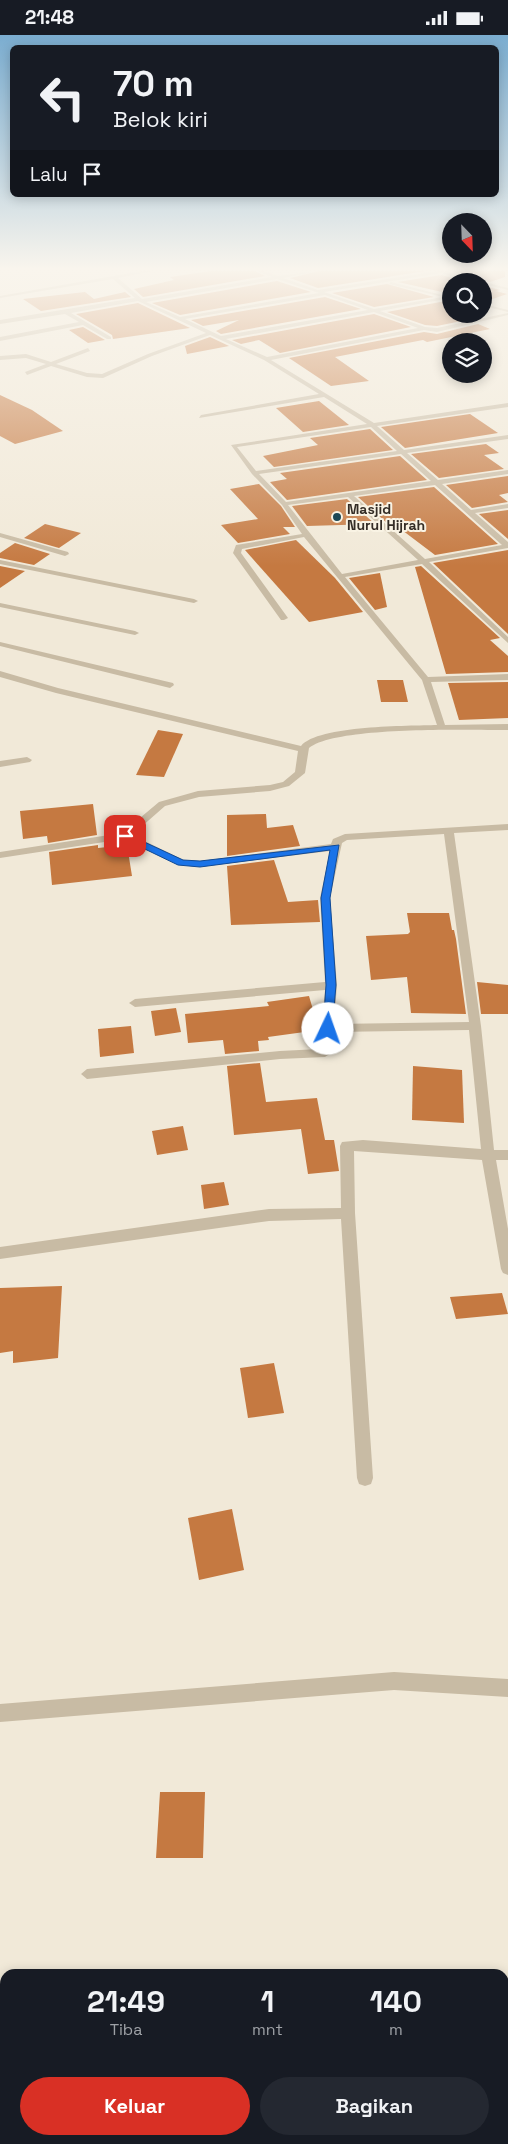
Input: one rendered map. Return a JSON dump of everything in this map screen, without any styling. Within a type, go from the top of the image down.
[{"type":"street","points":[[28,373],[39,369]]},
{"type":"street","points":[[68,369],[87,375],[104,375],[117,369]]},
{"type":"street","points":[[283,369],[371,424],[508,546]]},
{"type":"street","points":[[201,417],[326,395]]},
{"type":"street","points":[[442,728],[426,680],[306,535],[284,504],[254,473],[233,446],[508,405]]},
{"type":"street","points":[[254,473],[508,437]]},
{"type":"street","points":[[284,504],[508,472]]},
{"type":"street","points":[[349,495],[424,561],[508,641]]},
{"type":"street","points":[[471,512],[508,506]]},
{"type":"street","points":[[0,535],[65,554]]},
{"type":"street","points":[[284,618],[237,553],[239,547],[306,535]]},
{"type":"street","points":[[341,576],[508,546]]},
{"type":"street","points":[[0,562],[194,601]]},
{"type":"street","points":[[0,605],[135,633]]},
{"type":"street","points":[[0,644],[170,685]]},
{"type":"street","points":[[0,674],[56,690],[303,749]]},
{"type":"street","points":[[426,680],[508,677]]},
{"type":"street","points":[[0,855],[125,836],[162,804],[198,794],[270,788],[286,784],[300,773],[303,749],[307,743],[320,737],[361,731],[508,727]]},
{"type":"street","points":[[0,764],[27,760]]},
{"type":"street","points":[[87,1074],[280,1055],[325,1053],[331,985],[325,898],[337,841],[345,837],[508,827]]},
{"type":"street","points":[[449,832],[475,1026],[488,1155],[508,1269]]},
{"type":"street","points":[[125,836],[182,863],[336,847]]},
{"type":"street","points":[[135,1003],[331,985]]},
{"type":"street","points":[[328,1029],[475,1026]]},
{"type":"street","points":[[365,1478],[348,1213],[347,1146],[401,1147],[508,1155]]},
{"type":"street","points":[[0,1253],[269,1215],[348,1213]]},
{"type":"street","points":[[0,1713],[394,1681],[508,1688]]},
{"type":"building","points":[[306,369],[353,369],[369,381],[331,386]]},
{"type":"building","points":[[0,395],[32,410],[63,431],[15,444],[0,436]]},
{"type":"building","points":[[319,401],[349,425],[303,432],[276,408]]},
{"type":"building","points":[[470,414],[498,433],[405,448],[381,427]]},
{"type":"building","points":[[370,429],[393,450],[274,467],[263,456],[318,445],[310,438]]},
{"type":"building","points":[[486,444],[499,453],[484,455],[504,469],[439,478],[411,454]]},
{"type":"building","points":[[400,456],[427,480],[287,500],[270,482],[287,479],[280,473]]},
{"type":"building","points":[[508,476],[508,493],[499,495],[508,502],[472,508],[446,485]]},
{"type":"building","points":[[259,484],[281,506],[295,527],[283,527],[290,534],[238,543],[221,525],[258,519],[230,489]]},
{"type":"building","points":[[434,487],[498,544],[435,555],[394,524],[388,524],[358,497]]},
{"type":"building","points":[[347,499],[375,524],[307,526],[292,506]]},
{"type":"building","points":[[508,510],[508,539],[479,514]]},
{"type":"building","points":[[45,524],[81,533],[59,548],[24,538]]},
{"type":"building","points":[[296,540],[335,578],[363,612],[309,622],[245,550]]},
{"type":"building","points":[[15,543],[50,554],[34,565],[0,558],[0,553]]},
{"type":"building","points":[[508,550],[508,634],[433,563]]},
{"type":"building","points":[[0,566],[25,571],[0,588]]},
{"type":"building","points":[[421,566],[500,638],[490,640],[508,656],[508,672],[446,674],[415,567]]},
{"type":"building","points":[[380,573],[387,607],[375,610],[349,578]]},
{"type":"building","points":[[377,680],[403,680],[408,702],[381,702]]},
{"type":"building","points":[[508,682],[508,718],[459,720],[448,683]]},
{"type":"building","points":[[158,730],[183,734],[164,777],[136,775]]},
{"type":"building","points":[[93,804],[97,835],[48,843],[47,836],[23,839],[20,811]]},
{"type":"building","points":[[266,814],[267,828],[293,825],[300,846],[227,856],[227,815]]},
{"type":"building","points":[[98,845],[98,848],[127,845],[132,876],[52,885],[49,852]]},
{"type":"building","points":[[274,860],[288,902],[318,900],[320,922],[231,925],[227,866]]},
{"type":"building","points":[[407,913],[449,913],[452,930],[454,930],[456,939],[466,1014],[411,1013],[407,977],[371,980],[366,936],[408,934],[410,932]]},
{"type":"building","points":[[477,982],[508,985],[508,1014],[481,1014]]},
{"type":"building","points":[[309,996],[319,1030],[268,1037],[269,1040],[258,1041],[259,1051],[225,1054],[223,1040],[188,1043],[185,1014],[269,1006],[267,1002]]},
{"type":"building","points":[[176,1008],[181,1032],[155,1036],[151,1011]]},
{"type":"building","points":[[131,1026],[134,1053],[100,1057],[98,1029]]},
{"type":"building","points":[[260,1063],[266,1102],[317,1098],[325,1140],[334,1140],[339,1171],[308,1174],[301,1129],[234,1135],[227,1066]]},
{"type":"building","points":[[413,1066],[462,1070],[464,1123],[412,1120]]},
{"type":"building","points":[[183,1126],[188,1150],[157,1155],[152,1131]]},
{"type":"building","points":[[224,1182],[229,1205],[204,1209],[201,1185]]},
{"type":"building","points":[[62,1286],[58,1358],[13,1363],[13,1351],[0,1353],[0,1288]]},
{"type":"building","points":[[502,1293],[508,1314],[456,1319],[450,1297]]},
{"type":"building","points":[[274,1363],[284,1413],[248,1418],[240,1368]]},
{"type":"building","points":[[232,1509],[244,1570],[199,1580],[188,1518]]},
{"type":"building","points":[[160,1792],[205,1792],[203,1858],[156,1858]]},
{"type":"place","name":"Masjid Nurul Hijrah","points":[[337,517]]},
{"type":"route","points":[[125,836],[182,863],[200,864],[336,847],[325,898],[331,985],[328,1029]]}]
